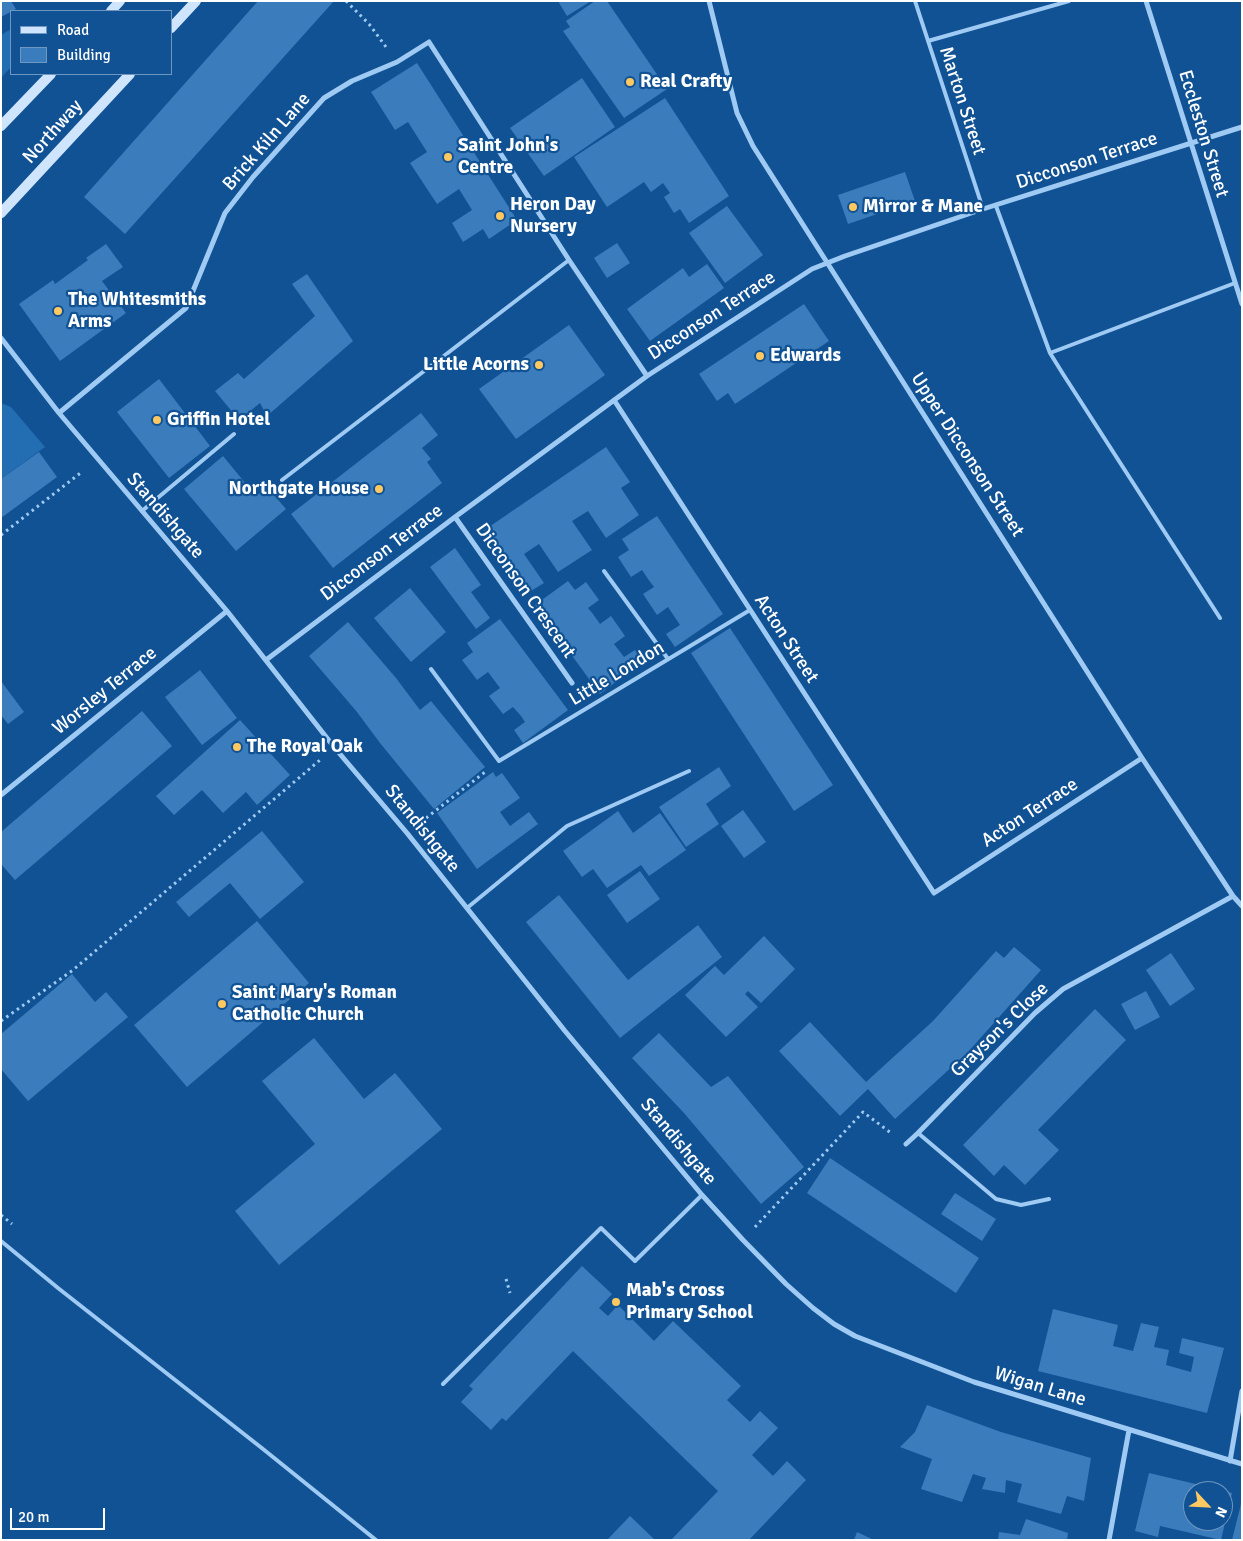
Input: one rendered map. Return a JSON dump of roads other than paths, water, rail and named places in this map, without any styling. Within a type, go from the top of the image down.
[{"type":"main road","points":[[172,27],[196,1]]},
{"type":"main road","points":[[1,126],[50,75]]},
{"type":"main road","name":"Northway","points":[[1,213],[129,75]]},
{"type":"street","name":"Upper Dicconson Street","points":[[710,1],[737,114],[753,146],[1142,758],[1233,896],[1242,906]]},
{"type":"street","name":"Eccleston Street","points":[[1146,1],[1242,304]]},
{"type":"street","name":"Brick Kiln Lane","points":[[59,413],[186,308],[226,213],[253,177],[324,98],[352,81],[397,62],[429,42],[569,260],[647,376]]},
{"type":"street","name":"Dicconson Terrace","points":[[266,660],[455,517],[647,376],[812,269],[983,209],[1242,127]]},
{"type":"street","name":"Standishgate","points":[[1,338],[59,413],[141,512],[227,611],[334,747],[407,833],[571,1039],[702,1195],[742,1240],[793,1290],[812,1308],[834,1324]]},
{"type":"street","name":"Acton Street","points":[[614,400],[934,893]]},
{"type":"street","name":"Dicconson Crescent","points":[[455,517],[572,683]]},
{"type":"street","name":"Worsley Terrace","points":[[1,795],[227,611]]},
{"type":"street","name":"Acton Terrace","points":[[934,893],[1142,758]]},
{"type":"street","name":"Grayson's Close","points":[[906,1144],[1035,1012],[1063,989],[1233,896]]},
{"type":"street","name":"Wigan Lane","points":[[834,1324],[855,1336],[974,1382],[1242,1464]]},
{"type":"street","points":[[1230,1460],[1242,1391]]},
{"type":"street","points":[[1109,1540],[1129,1430]]},
{"type":"lane","name":"Marton Street","points":[[915,1],[983,209]]},
{"type":"lane","points":[[928,41],[1069,1]]},
{"type":"lane","points":[[996,206],[1050,352],[1062,374],[1220,618]]},
{"type":"lane","points":[[282,480],[569,260]]},
{"type":"lane","points":[[1050,352],[1235,283]]},
{"type":"lane","points":[[141,512],[234,434]]},
{"type":"lane","points":[[604,571],[668,659]]},
{"type":"lane","name":"Little London","points":[[431,669],[499,761],[750,610]]},
{"type":"lane","points":[[467,908],[567,826],[689,771]]},
{"type":"lane","points":[[918,1133],[996,1199],[1022,1205],[1049,1199]]},
{"type":"lane","points":[[443,1384],[602,1228],[635,1261],[702,1195]]},
{"type":"lane","points":[[1,1241],[376,1540]]},
{"type":"place","name":"Real Crafty","points":[[630,82]]},
{"type":"place","name":"Saint John's Centre","points":[[448,157]]},
{"type":"place","name":"Mirror & Mane","points":[[853,207]]},
{"type":"place","name":"Heron Day Nursery","points":[[500,216]]},
{"type":"place","name":"The Whitesmiths Arms","points":[[58,311]]},
{"type":"place","name":"Edwards","points":[[760,356]]},
{"type":"place","name":"Little Acorns","points":[[539,365]]},
{"type":"place","name":"Griffin Hotel","points":[[157,420]]},
{"type":"place","name":"Northgate House","points":[[379,489]]},
{"type":"place","name":"The Royal Oak","points":[[237,747]]},
{"type":"place","name":"Saint Mary's Roman Catholic Church","points":[[222,1004]]},
{"type":"place","name":"Mab's Cross Primary School","points":[[616,1302]]}]
